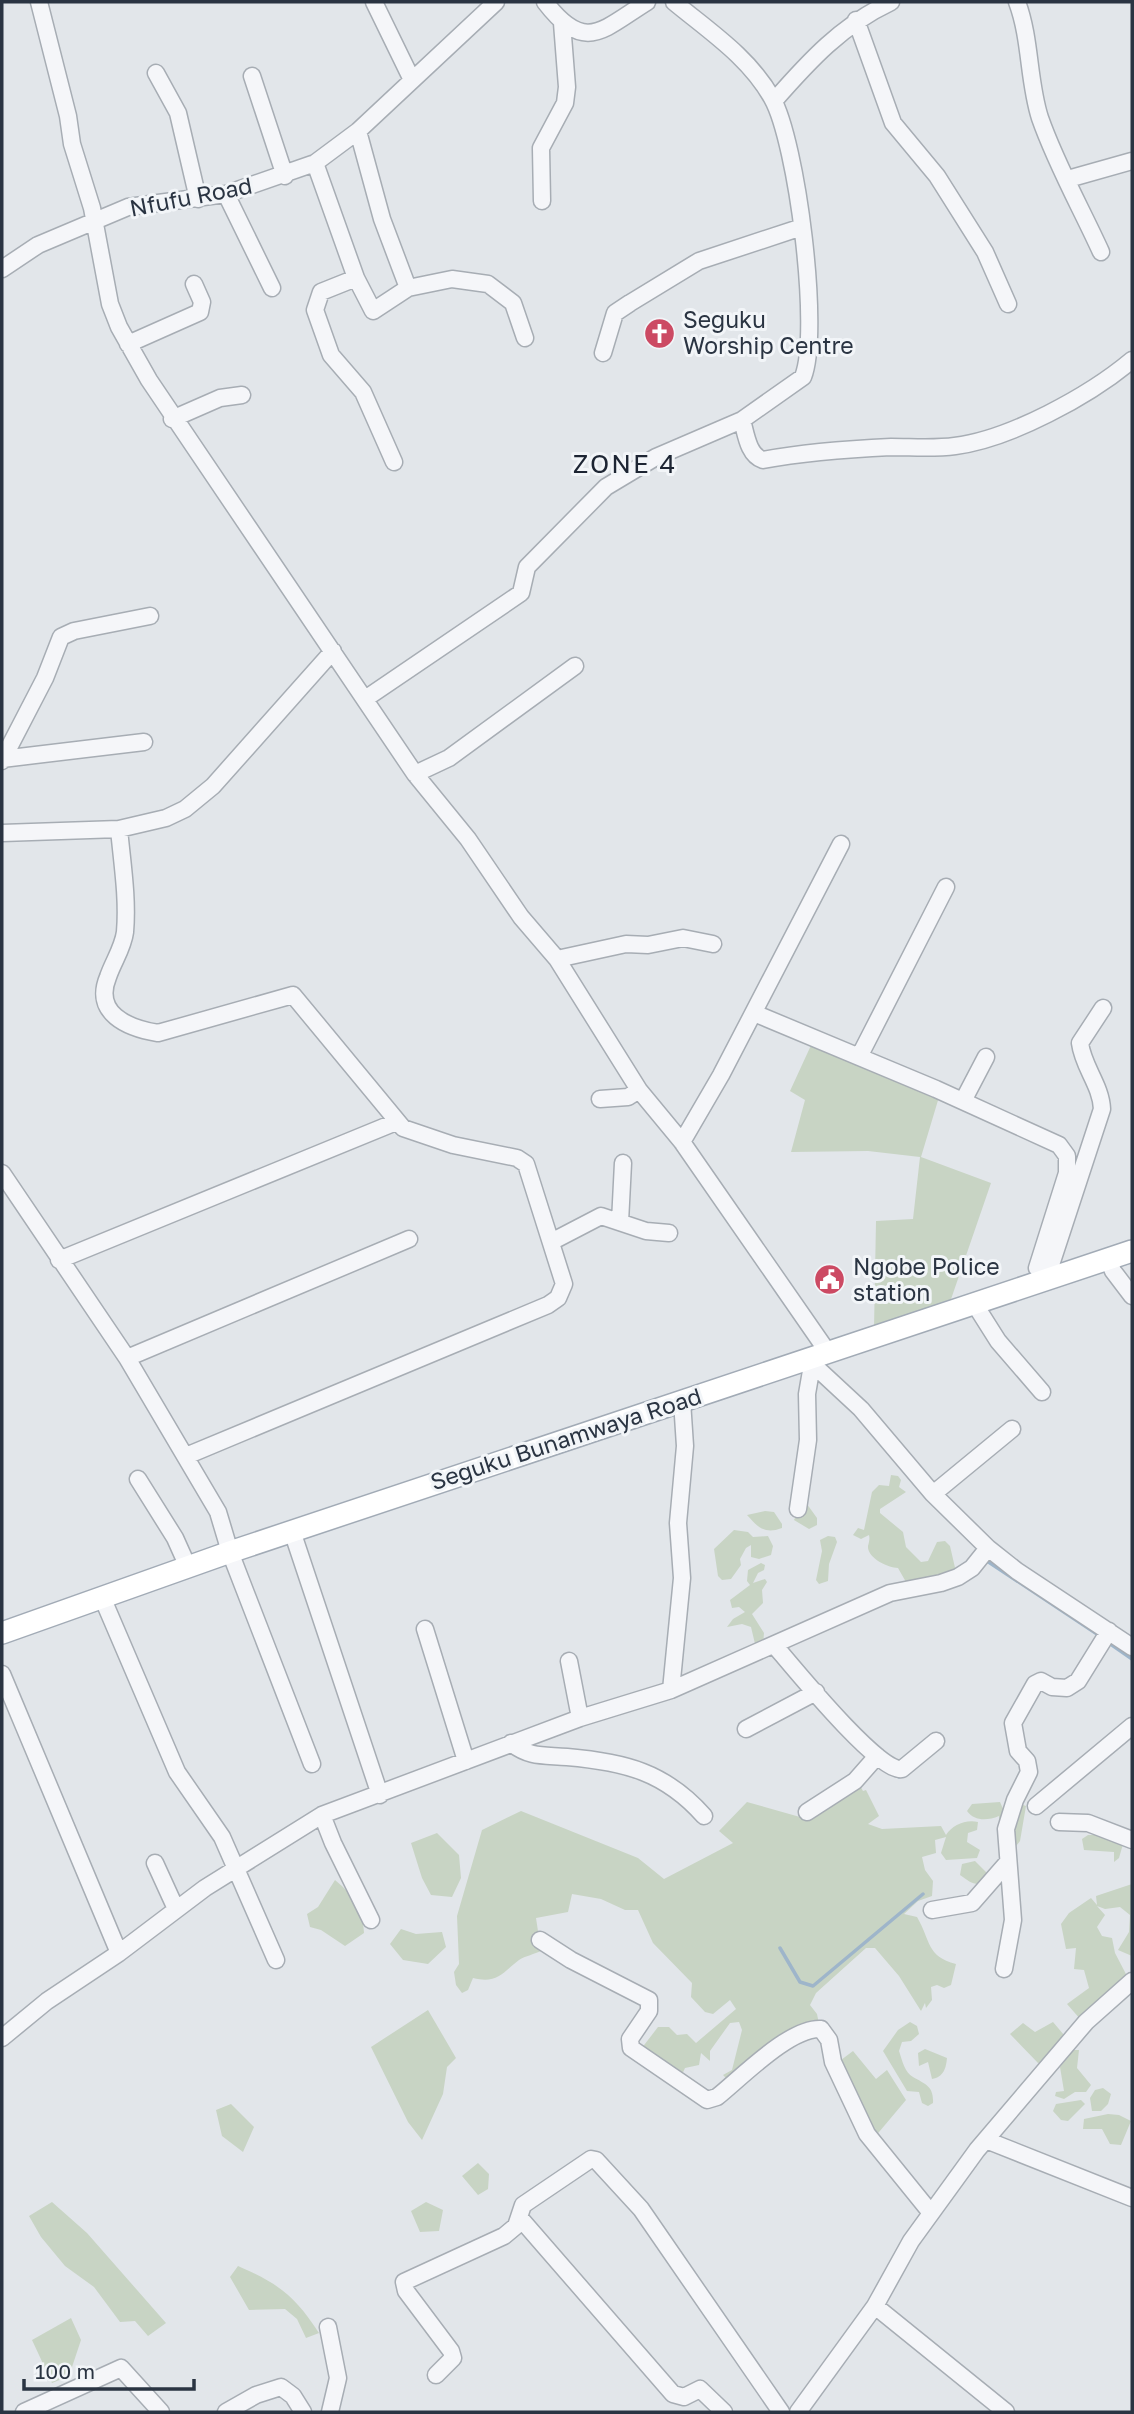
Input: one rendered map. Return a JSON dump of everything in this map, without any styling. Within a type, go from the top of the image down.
[{"type":"main road","name":"Seguku Bunamwaya Road","points":[[2,1633],[229,1552],[815,1358],[974,1303],[1041,1274],[1132,1251]]},
{"type":"street","points":[[39,2],[68,116],[72,144],[95,220],[110,304],[128,344],[172,419],[415,774],[468,839],[521,917],[557,958],[639,1090],[682,1142],[815,1358],[933,1494],[988,1548],[1017,1571],[1132,1647]]},
{"type":"street","points":[[373,2],[412,80]]},
{"type":"street","name":"Nfufu Road","points":[[2,269],[38,245],[128,207],[226,194],[285,176],[315,163],[358,131],[496,2]]},
{"type":"street","points":[[545,2],[562,23],[577,32],[599,32],[647,2]]},
{"type":"street","points":[[365,699],[521,593],[527,567],[606,487],[656,457],[714,435],[742,420],[803,377],[808,363],[802,226],[795,173],[774,101],[751,66],[674,2]]},
{"type":"street","points":[[774,101],[822,47],[856,20],[891,2]]},
{"type":"street","points":[[1017,2],[1024,20],[1038,108],[1101,252]]},
{"type":"street","points":[[856,20],[893,123],[942,185],[990,263],[1008,304]]},
{"type":"street","points":[[542,201],[541,148],[565,103],[567,87],[562,23]]},
{"type":"street","points":[[156,73],[178,113],[198,199]]},
{"type":"street","points":[[252,76],[285,176]]},
{"type":"street","points":[[358,131],[382,219],[408,288]]},
{"type":"street","points":[[1068,179],[1132,161]]},
{"type":"street","points":[[315,163],[356,278],[373,311],[408,288],[452,279],[488,284],[513,303],[525,338]]},
{"type":"street","points":[[226,194],[272,288]]},
{"type":"street","points":[[603,353],[615,313],[630,303],[699,261],[802,226]]},
{"type":"street","points":[[356,278],[321,292],[315,310],[331,355],[363,392],[394,463]]},
{"type":"street","points":[[128,344],[200,312],[202,302],[194,284]]},
{"type":"street","points":[[742,420],[750,449],[762,460],[813,451],[954,446],[1007,432],[1040,417],[1100,384],[1132,360]]},
{"type":"street","points":[[172,419],[220,398],[242,395]]},
{"type":"street","points":[[2,760],[44,678],[61,637],[74,631],[150,616]]},
{"type":"street","points":[[2,833],[119,829],[166,818],[199,799],[333,651]]},
{"type":"street","points":[[415,774],[449,758],[575,666]]},
{"type":"street","points":[[2,760],[144,742]]},
{"type":"street","points":[[119,829],[125,933],[103,994],[107,1009],[119,1021],[138,1030],[158,1033],[293,995],[396,1122],[417,1135],[517,1158],[530,1172],[564,1283],[562,1292],[548,1306],[186,1456]]},
{"type":"street","points":[[682,1142],[754,1013],[841,844]]},
{"type":"street","points":[[859,1057],[946,887]]},
{"type":"street","points":[[557,958],[626,944],[648,945],[683,938],[713,944]]},
{"type":"street","points":[[1041,1274],[1102,1109],[1101,1098],[1082,1059],[1080,1043],[1103,1008]]},
{"type":"street","points":[[754,1013],[963,1101],[1059,1145],[1067,1156],[1067,1173],[1041,1274]]},
{"type":"street","points":[[963,1101],[986,1058]]},
{"type":"street","points":[[600,1099],[628,1097],[639,1090]]},
{"type":"street","points":[[59,1260],[396,1122]]},
{"type":"street","points":[[620,1223],[623,1163]]},
{"type":"street","points":[[2,1172],[127,1358],[218,1513],[229,1552],[312,1764]]},
{"type":"street","points":[[551,1242],[601,1216],[646,1231],[669,1233]]},
{"type":"street","points":[[127,1358],[410,1239]]},
{"type":"street","points":[[1108,1259],[1113,1271],[1132,1296]]},
{"type":"street","points":[[974,1303],[998,1341],[1042,1392]]},
{"type":"street","points":[[799,1509],[808,1440],[807,1394],[815,1358]]},
{"type":"street","points":[[671,1690],[682,1578],[678,1523],[685,1446],[682,1401]]},
{"type":"street","points":[[933,1494],[1012,1429]]},
{"type":"street","points":[[138,1479],[175,1538],[188,1567]]},
{"type":"street","points":[[292,1531],[380,1795]]},
{"type":"street","points":[[2,2038],[47,2001],[119,1953],[176,1909],[323,1815],[580,1718],[671,1690],[890,1593],[958,1577],[972,1568],[988,1548]]},
{"type":"street","points":[[102,1598],[177,1772],[222,1837],[276,1960]]},
{"type":"street","points":[[425,1629],[466,1761]]},
{"type":"street","points":[[1004,1969],[1013,1920],[1006,1829],[1015,1800],[1029,1772],[1027,1761],[1018,1751],[1013,1723],[1035,1684],[1041,1681],[1052,1687],[1067,1689],[1077,1681],[1109,1631]]},
{"type":"street","points":[[775,1646],[889,1767],[898,1770],[936,1741]]},
{"type":"street","points":[[569,1661],[580,1718]]},
{"type":"street","points":[[2,1674],[119,1953]]},
{"type":"street","points":[[746,1730],[816,1692]]},
{"type":"street","points":[[1037,1806],[1132,1726]]},
{"type":"street","points":[[511,1743],[521,1752],[537,1756],[607,1762],[664,1780],[675,1787],[704,1816]]},
{"type":"street","points":[[807,1812],[855,1781],[877,1756]]},
{"type":"street","points":[[323,1815],[332,1843],[371,1920]]},
{"type":"street","points":[[1059,1822],[1088,1823],[1132,1840]]},
{"type":"street","points":[[155,1863],[176,1909]]},
{"type":"street","points":[[932,1910],[972,1903],[1007,1863]]},
{"type":"street","points":[[540,1940],[571,1960],[649,2000],[649,2011],[629,2039],[631,2048],[707,2100],[717,2097],[783,2043],[800,2033],[821,2029],[828,2040],[833,2063],[867,2134],[931,2213]]},
{"type":"street","points":[[799,2412],[875,2306],[911,2241],[986,2140],[1086,2022],[1132,1981]]},
{"type":"street","points":[[986,2140],[1132,2198]]},
{"type":"street","points":[[436,2375],[453,2358],[451,2351],[406,2291],[404,2283],[504,2236],[516,2226],[523,2206],[587,2160],[596,2160],[641,2208],[781,2412]]},
{"type":"street","points":[[520,2218],[673,2395],[684,2397],[700,2389],[724,2412]]},
{"type":"street","points":[[875,2306],[1006,2412]]},
{"type":"street","points":[[328,2327],[338,2378],[330,2412]]},
{"type":"street","points":[[24,2412],[121,2368],[161,2412]]},
{"type":"street","points":[[226,2412],[257,2395],[281,2387],[293,2396],[303,2412]]},
{"type":"green space","points":[[813,1041],[939,1097],[921,1157],[991,1183],[949,1305],[874,1329],[876,1221],[913,1219],[920,1157],[868,1151],[791,1152],[805,1100],[790,1091]]},
{"type":"green space","points":[[891,1475],[898,1476],[901,1480],[899,1487],[906,1492],[880,1509],[880,1513],[903,1532],[906,1547],[921,1562],[928,1561],[937,1542],[945,1541],[950,1546],[956,1572],[936,1588],[920,1596],[914,1596],[898,1568],[874,1558],[868,1546],[869,1535],[861,1539],[853,1535],[858,1528],[864,1530],[872,1492],[879,1485],[889,1486]]},
{"type":"green space","points":[[804,1500],[817,1518],[817,1525],[809,1529],[794,1520]]},
{"type":"green space","points":[[774,1512],[782,1528],[766,1530],[747,1515]]},
{"type":"green space","points":[[734,1530],[748,1532],[753,1537],[768,1536],[773,1546],[771,1555],[759,1559],[751,1557],[751,1545],[746,1548],[740,1559],[741,1565],[731,1579],[722,1580],[718,1576],[714,1549]]},
{"type":"green space","points":[[828,1536],[835,1537],[837,1542],[829,1564],[828,1581],[819,1584],[816,1580],[822,1551],[820,1540]]},
{"type":"green space","points":[[761,1563],[765,1565],[764,1570],[758,1573],[753,1583],[765,1579],[767,1582],[762,1590],[763,1603],[752,1614],[764,1633],[763,1645],[756,1648],[751,1627],[742,1624],[727,1627],[733,1619],[745,1612],[739,1607],[732,1608],[730,1600],[750,1585],[747,1581],[748,1570]]},
{"type":"green space","points":[[859,1784],[863,1791],[866,1790],[879,1816],[868,1824],[882,1829],[941,1826],[946,1835],[960,1824],[978,1822],[977,1830],[968,1833],[967,1842],[980,1850],[977,1858],[946,1860],[941,1853],[946,1837],[935,1840],[936,1853],[922,1857],[925,1870],[933,1881],[932,1896],[918,1901],[904,1914],[917,1917],[934,1952],[946,1961],[956,1964],[951,1985],[944,1988],[937,1985],[931,1987],[932,2000],[926,2008],[925,2003],[921,2011],[899,1976],[875,1948],[866,1948],[816,1993],[810,2005],[817,2014],[819,2024],[794,2030],[782,2037],[730,2082],[723,2075],[732,2070],[742,2030],[739,2022],[730,2023],[710,2051],[710,2061],[701,2053],[699,2065],[685,2068],[680,2079],[638,2053],[658,2027],[669,2027],[677,2035],[687,2034],[696,2043],[736,2009],[730,2000],[713,2014],[705,2012],[691,1997],[692,1983],[653,1943],[638,1910],[625,1910],[601,1899],[572,1894],[568,1912],[536,1918],[541,1951],[521,1959],[494,1978],[473,1978],[468,1990],[462,1993],[456,1985],[454,1972],[459,1964],[457,1916],[482,1830],[521,1811],[638,1858],[664,1879],[733,1843],[719,1831],[747,1802],[807,1819]]},
{"type":"green space","points":[[1000,1802],[1004,1811],[1020,1804],[1026,1806],[1020,1841],[1013,1850],[1000,1835],[999,1816],[981,1819],[973,1817],[967,1811],[972,1804]]},
{"type":"green space","points":[[437,1833],[459,1855],[461,1878],[452,1897],[431,1895],[422,1878],[411,1843]]},
{"type":"green space","points":[[1088,1835],[1098,1835],[1123,1844],[1119,1858],[1114,1862],[1114,1852],[1084,1850],[1082,1839]]},
{"type":"green space","points":[[975,1861],[986,1872],[989,1880],[981,1884],[974,1884],[960,1875],[962,1864]]},
{"type":"green space","points":[[335,1880],[356,1903],[362,1916],[364,1933],[345,1946],[321,1930],[310,1927],[307,1914],[318,1907]]},
{"type":"green space","points":[[1132,1884],[1132,1956],[1118,1950],[1129,1932],[1130,1915],[1120,1907],[1105,1909],[1097,1906],[1105,1915],[1097,1927],[1102,1936],[1112,1938],[1115,1953],[1127,1976],[1116,1984],[1111,1998],[1081,2020],[1067,2004],[1089,1988],[1084,1970],[1074,1969],[1076,1948],[1066,1949],[1061,1924],[1069,1913],[1091,1898],[1097,1905],[1096,1896]]},
{"type":"green space","points":[[401,1929],[416,1934],[442,1932],[446,1947],[428,1964],[403,1960],[390,1944]]},
{"type":"green space","points":[[428,2010],[456,2058],[447,2067],[443,2094],[422,2140],[408,2122],[371,2047]]},
{"type":"green space","points":[[910,2022],[917,2026],[919,2034],[911,2041],[902,2042],[899,2051],[908,2073],[930,2089],[933,2103],[928,2106],[922,2103],[919,2092],[907,2091],[883,2051],[898,2030]]},
{"type":"green space","points":[[1053,2022],[1064,2035],[1046,2062],[1038,2063],[1010,2034],[1023,2023],[1035,2032]]},
{"type":"green space","points":[[925,2049],[947,2058],[944,2072],[936,2078],[932,2079],[928,2062],[919,2066],[918,2053]]},
{"type":"green space","points":[[1073,2050],[1079,2050],[1077,2068],[1091,2085],[1086,2092],[1075,2092],[1064,2099],[1055,2096],[1056,2092],[1064,2091],[1060,2067]]},
{"type":"green space","points":[[853,2051],[876,2079],[887,2070],[906,2100],[874,2138],[837,2063]]},
{"type":"green space","points":[[1103,2088],[1111,2094],[1108,2104],[1101,2111],[1092,2111],[1090,2098],[1095,2090]]},
{"type":"green space","points":[[1081,2100],[1085,2104],[1068,2121],[1061,2120],[1053,2111],[1056,2104]]},
{"type":"green space","points":[[231,2104],[254,2127],[243,2152],[222,2136],[216,2110]]},
{"type":"green space","points":[[1108,2114],[1119,2115],[1131,2121],[1121,2145],[1110,2144],[1102,2129],[1083,2129],[1084,2119]]},
{"type":"green space","points":[[478,2163],[489,2174],[488,2189],[478,2195],[462,2176]]},
{"type":"green space","points":[[52,2202],[87,2233],[166,2323],[148,2336],[135,2321],[120,2322],[94,2287],[65,2266],[41,2237],[29,2216]]},
{"type":"green space","points":[[426,2202],[443,2210],[439,2231],[420,2232],[411,2211]]},
{"type":"green space","points":[[238,2266],[285,2292],[302,2309],[319,2333],[306,2338],[297,2319],[285,2309],[249,2310],[230,2277]]},
{"type":"green space","points":[[71,2318],[81,2340],[69,2376],[52,2383],[32,2340]]},
{"type":"waterway","points":[[987,1561],[1100,1636]]},
{"type":"waterway","points":[[1109,1643],[1132,1659]]},
{"type":"waterway","points":[[890,1772],[899,1777]]},
{"type":"waterway","points":[[780,1948],[800,1982],[813,1986],[923,1894]]},
{"type":"place","name":"Seguku Worship Centre","points":[[660,333]]},
{"type":"place","name":"Ngobe Police station","points":[[830,1280]]},
{"type":"district","name":"ZONE 4","points":[[625,464]]}]
